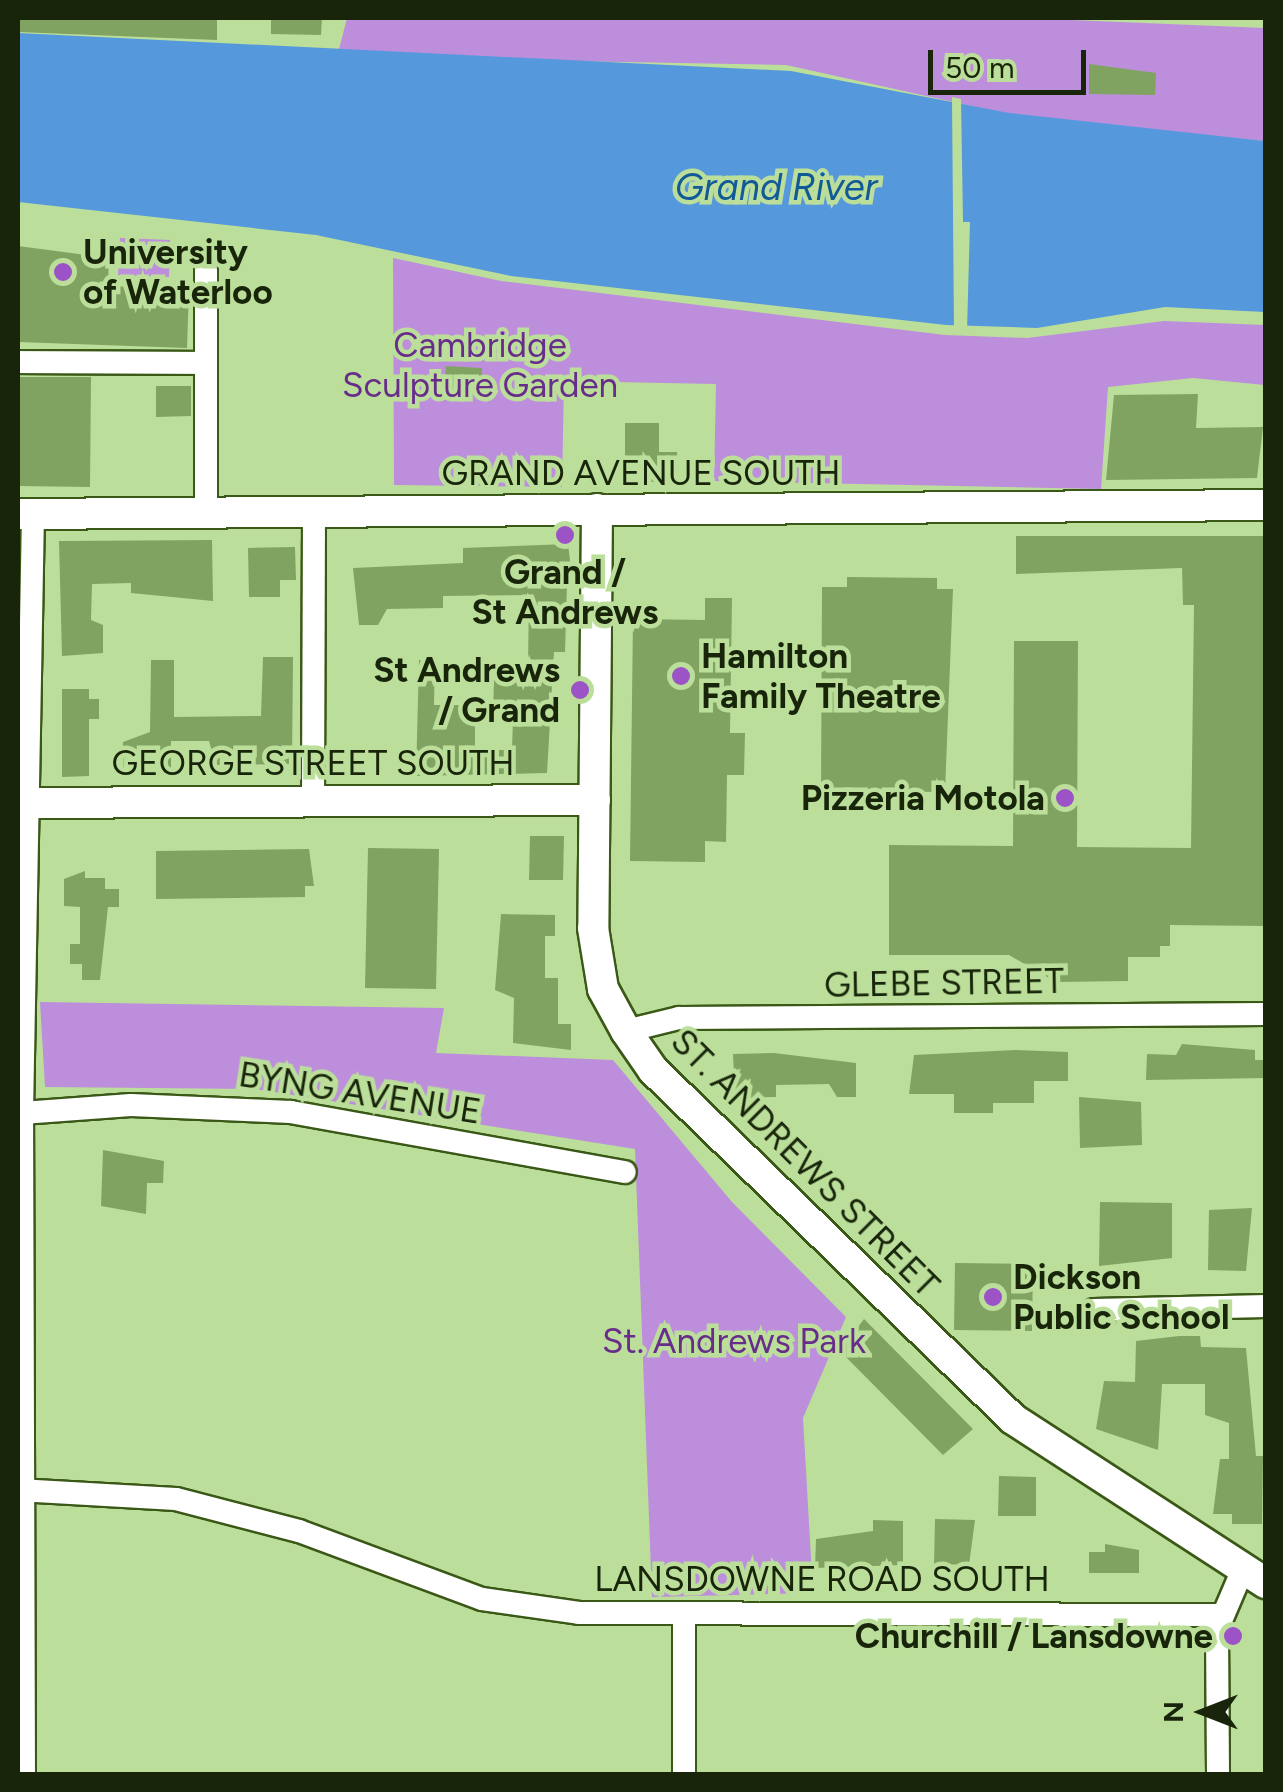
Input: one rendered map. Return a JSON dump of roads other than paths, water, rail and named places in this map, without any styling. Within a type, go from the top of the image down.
[{"type":"main road","name":"GRAND AVENUE SOUTH","points":[[25,514],[1266,504]]},
{"type":"main road","name":"ST. ANDREWS STREET","points":[[597,509],[596,960],[626,1031],[654,1070],[989,1398],[1254,1576]]},
{"type":"main road","name":"GEORGE STREET SOUTH","points":[[25,803],[595,800]]},
{"type":"street","points":[[206,270],[206,513]]},
{"type":"street","points":[[18,362],[205,363]]},
{"type":"street","points":[[313,801],[314,512]]},
{"type":"street","points":[[24,1774],[20,1112],[25,514]]},
{"type":"street","name":"GLEBE STREET","points":[[626,1031],[679,1018],[1266,1014]]},
{"type":"street","name":"BYNG AVENUE","points":[[20,1112],[132,1105],[292,1112],[625,1172]]},
{"type":"street","points":[[1094,1310],[1266,1306]]},
{"type":"street","name":"LANSDOWNE ROAD SOUTH","points":[[20,1490],[176,1499],[299,1532],[482,1598],[684,1617],[1219,1615]]},
{"type":"street","points":[[1218,1774],[1219,1615],[1254,1576]]},
{"type":"street","points":[[684,1617],[684,1774]]},
{"type":"water","name":"Grand River","points":[[18,33],[791,71],[1009,113],[1265,141],[1265,312],[1165,307],[1037,328],[946,325],[511,276],[316,235],[18,202]]},
{"type":"place","name":"University of Waterloo","points":[[63,272]]},
{"type":"place","name":"Grand / St Andrews","points":[[565,535]]},
{"type":"place","name":"Hamilton Family Theatre","points":[[681,676]]},
{"type":"place","name":"St Andrews / Grand","points":[[580,690]]},
{"type":"place","name":"Pizzeria Motola","points":[[1065,798]]},
{"type":"place","name":"Dickson Public School","points":[[993,1297]]},
{"type":"place","name":"Churchill / Lansdowne","points":[[1233,1636]]},
{"type":"park label","name":"Cambridge Sculpture Garden","points":[[480,365]]},
{"type":"park label","name":"St. Andrews Park","points":[[734,1341]]}]
